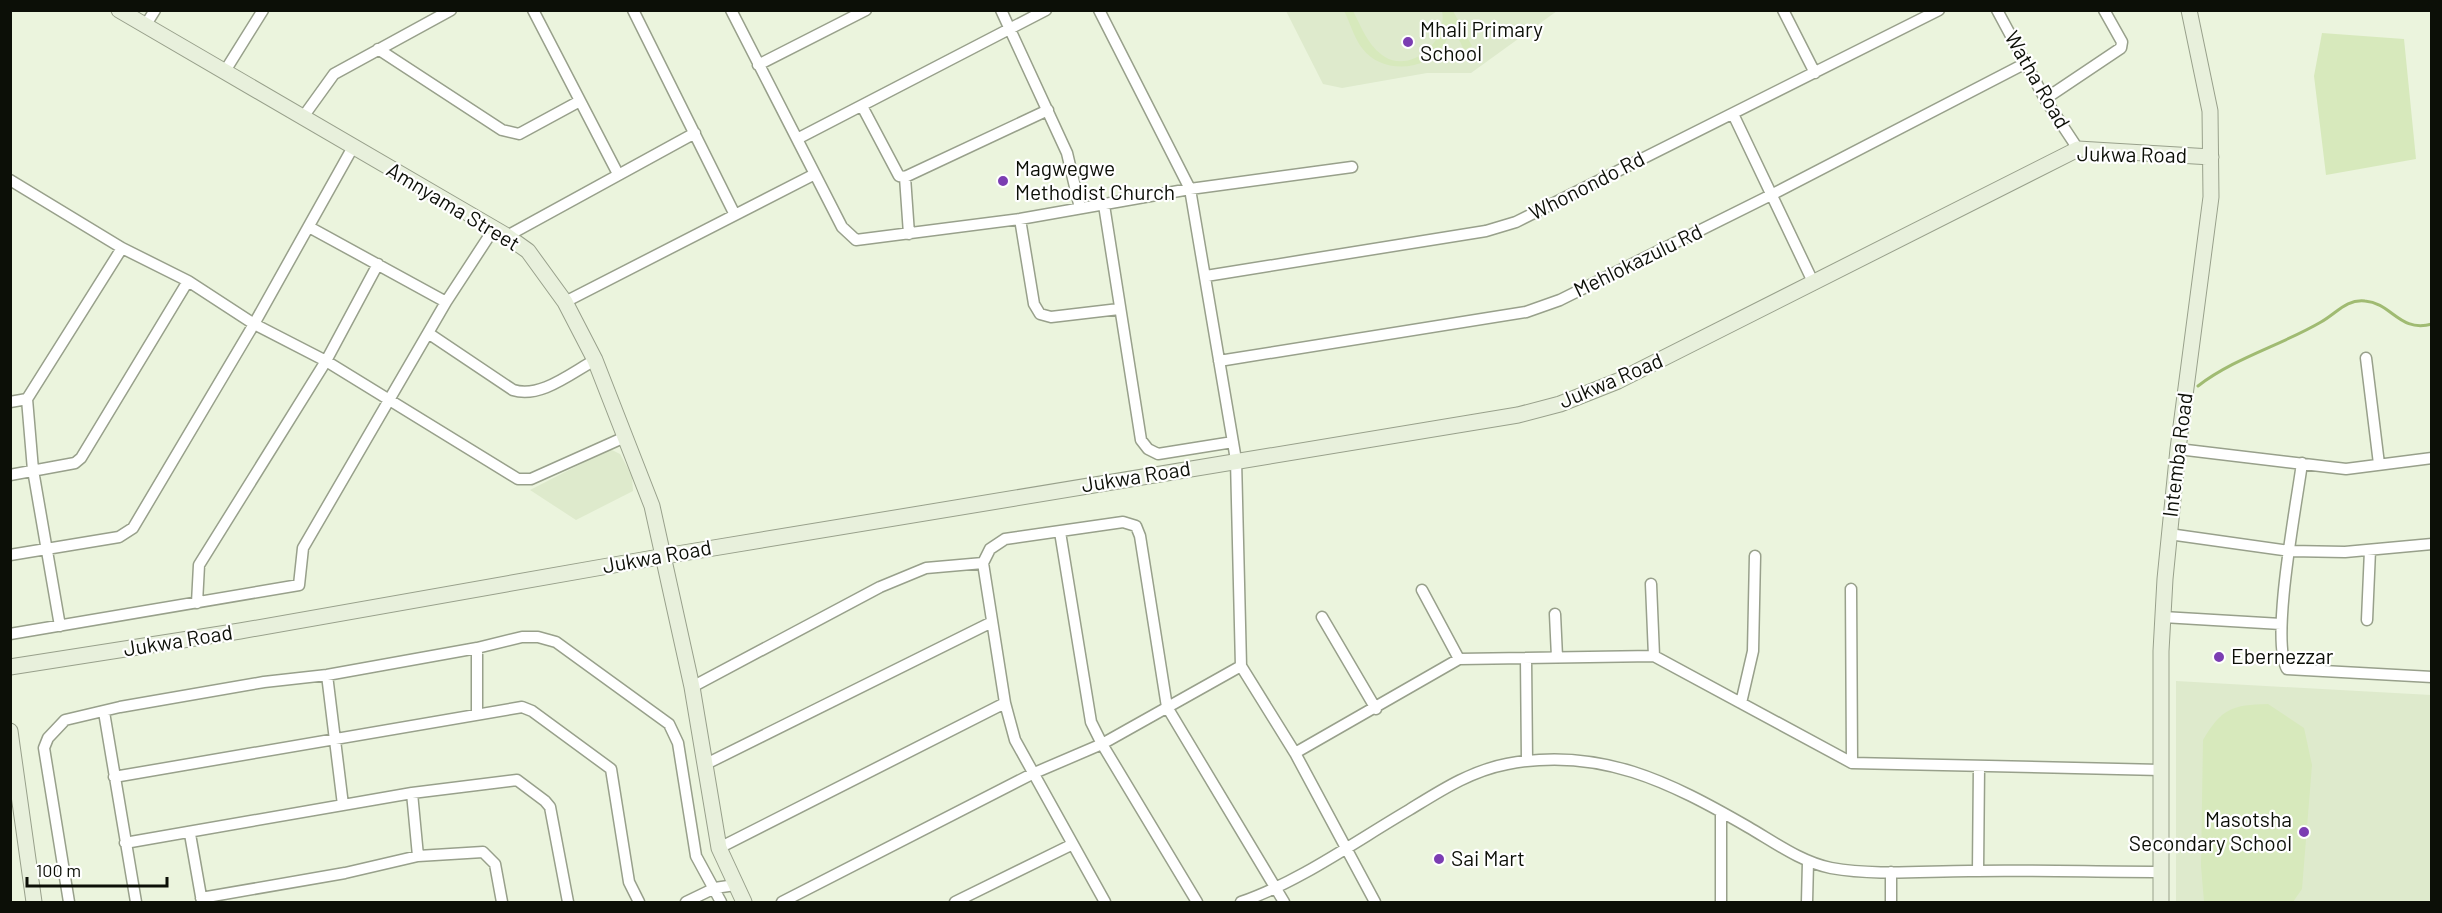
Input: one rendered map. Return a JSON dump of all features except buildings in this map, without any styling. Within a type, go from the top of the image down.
[{"type":"street","name":"Amnyama Street","points":[[119,10],[225,70],[528,251],[565,302],[595,360],[652,506],[665,556],[692,687],[718,848],[744,903]]},
{"type":"street","points":[[145,26],[155,10]]},
{"type":"street","points":[[225,70],[263,10]]},
{"type":"street","points":[[303,117],[330,77],[451,10]]},
{"type":"street","points":[[533,10],[618,174]]},
{"type":"street","points":[[633,10],[734,213]]},
{"type":"street","points":[[731,10],[813,175],[842,227],[856,240],[1020,219],[1190,189],[1352,167]]},
{"type":"street","points":[[758,66],[866,10]]},
{"type":"street","points":[[1001,10],[1067,153],[1080,208]]},
{"type":"street","points":[[797,139],[863,108],[1046,10]]},
{"type":"street","points":[[1099,10],[1190,189],[1236,460],[1241,666],[1295,753],[1375,903]]},
{"type":"street","points":[[1782,10],[1815,73]]},
{"type":"street","name":"Whonondo Rd","points":[[1206,276],[1486,231],[1516,222],[1939,10]]},
{"type":"street","name":"Watha Road","points":[[1997,10],[2045,99],[2078,149]]},
{"type":"street","points":[[2045,99],[2121,48],[2122,42],[2104,10]]},
{"type":"street","name":"Intemba Road","points":[[2161,903],[2163,617],[2178,449],[2211,197],[2207,95],[2188,10]]},
{"type":"street","points":[[378,49],[502,130],[519,134],[579,102]]},
{"type":"street","name":"Mehlokazulu Rd","points":[[1219,361],[1526,312],[1560,300],[1771,195],[2026,63]]},
{"type":"street","points":[[863,108],[899,176],[905,177],[1048,110]]},
{"type":"street","points":[[1733,114],[1814,284]]},
{"type":"street","points":[[10,634],[299,585],[303,548],[446,302],[500,233],[695,133]]},
{"type":"street","points":[[10,555],[119,537],[133,528],[254,324],[353,147]]},
{"type":"street","name":"Jukwa Road","points":[[10,667],[240,631],[665,556],[1518,415],[1560,404],[1618,381],[1814,284],[2054,159],[2078,149],[2211,158]]},
{"type":"street","points":[[565,302],[734,213],[813,175]]},
{"type":"street","points":[[905,177],[909,234]]},
{"type":"street","points":[[10,180],[122,248],[188,281],[254,324],[326,361],[522,480],[625,437]]},
{"type":"street","points":[[1104,206],[1141,440],[1148,449],[1158,454],[1233,442]]},
{"type":"street","points":[[1020,219],[1034,304],[1040,314],[1051,317],[1119,309]]},
{"type":"street","points":[[309,227],[446,302]]},
{"type":"street","points":[[60,626],[33,470],[27,399],[122,248]]},
{"type":"street","points":[[197,603],[199,565],[326,361],[378,264]]},
{"type":"street","points":[[10,475],[75,463],[84,456],[188,281]]},
{"type":"street","points":[[428,333],[513,390],[524,393],[538,391],[595,360]]},
{"type":"street","points":[[2366,358],[2379,464]]},
{"type":"street","points":[[10,402],[27,399]]},
{"type":"street","points":[[2178,449],[2346,469],[2432,458]]},
{"type":"street","points":[[2302,463],[2281,624],[2283,663],[2287,669],[2432,677]]},
{"type":"street","points":[[1105,903],[1015,740],[1005,703],[983,563],[990,549],[1005,539],[1123,522],[1136,526],[1140,536],[1167,707],[1284,903]]},
{"type":"street","points":[[1060,532],[1091,722],[1197,903]]},
{"type":"street","points":[[2169,534],[2290,551],[2345,552],[2432,544]]},
{"type":"street","points":[[2367,620],[2370,550]]},
{"type":"street","points":[[1741,703],[1754,651],[1755,556]]},
{"type":"street","points":[[692,687],[880,587],[926,568],[983,563]]},
{"type":"street","points":[[1651,584],[1654,656]]},
{"type":"street","points":[[1851,589],[1852,764]]},
{"type":"street","points":[[1422,590],[1459,659]]},
{"type":"street","points":[[1555,614],[1557,657]]},
{"type":"street","points":[[2163,617],[2281,624]]},
{"type":"street","points":[[1322,618],[1376,709]]},
{"type":"street","points":[[704,765],[993,621]]},
{"type":"street","points":[[69,903],[44,748],[48,738],[66,720],[264,682],[327,675],[477,648],[522,637],[538,637],[556,642],[664,718],[678,743],[696,856],[721,903]]},
{"type":"street","points":[[477,648],[477,714]]},
{"type":"street","points":[[1295,753],[1376,709],[1459,659],[1654,656],[1852,764],[2161,770]]},
{"type":"street","points":[[1526,658],[1527,761]]},
{"type":"street","points":[[782,903],[1032,774],[1102,744],[1241,666]]},
{"type":"street","points":[[327,675],[343,805]]},
{"type":"street","points":[[718,848],[1005,703]]},
{"type":"street","points":[[114,777],[518,707],[530,709],[607,764],[613,773],[629,882],[639,903]]},
{"type":"street","points":[[104,711],[136,903]]},
{"type":"street","points":[[10,731],[34,903]]},
{"type":"street","points":[[1241,903],[1276,887],[1346,848],[1458,780],[1485,770],[1527,761],[1578,760],[1608,763],[1673,788],[1721,812],[1808,862],[1832,868],[1891,872],[2161,872]]},
{"type":"street","points":[[1978,871],[1979,766]]},
{"type":"street","points":[[125,843],[190,834],[412,793],[520,780],[549,807],[568,903]]},
{"type":"street","points":[[412,793],[418,856]]},
{"type":"street","points":[[1721,812],[1721,903]]},
{"type":"street","points":[[190,834],[202,900],[345,873],[418,856],[483,852],[495,864],[502,903]]},
{"type":"street","points":[[955,903],[1071,844]]},
{"type":"street","points":[[1807,903],[1808,862]]},
{"type":"street","points":[[1891,872],[1891,903]]},
{"type":"street","points":[[686,903],[714,888],[735,885]]},
{"type":"shaded area","name":"Mhali Primary School","points":[[1286,11],[1557,11],[1471,73],[1427,73],[1342,88],[1323,84]]},
{"type":"shaded area","points":[[1344,11],[1353,11],[1374,48],[1385,57],[1395,61],[1406,61],[1426,52],[1439,34],[1442,11],[1453,11],[1472,46],[1464,50],[1452,25],[1445,43],[1428,60],[1405,66],[1381,63],[1362,48]]},
{"type":"shaded area","points":[[2322,33],[2404,39],[2416,159],[2326,175],[2314,76]]},
{"type":"shaded area","points":[[610,449],[620,454],[632,476],[633,491],[576,520],[530,490]]},
{"type":"shaded area","name":"Masotsha Secondary School","points":[[2176,681],[2431,695],[2431,902],[2176,902]]},
{"type":"shaded area","points":[[2268,704],[2304,728],[2312,765],[2302,889],[2293,902],[2204,902],[2201,866],[2203,740],[2216,721],[2229,710]]},
{"type":"waterway","points":[[2198,386],[2227,367],[2306,330],[2352,302],[2374,303],[2411,324],[2421,326],[2432,324]]},
{"type":"place","name":"Mhali Primary School","points":[[1408,42]]},
{"type":"place","name":"Magwegwe Methodist Church","points":[[1003,181]]},
{"type":"place","name":"Ebernezzar","points":[[2219,657]]},
{"type":"place","name":"Masotsha Secondary School","points":[[2304,832]]},
{"type":"place","name":"Sai Mart","points":[[1439,859]]}]
